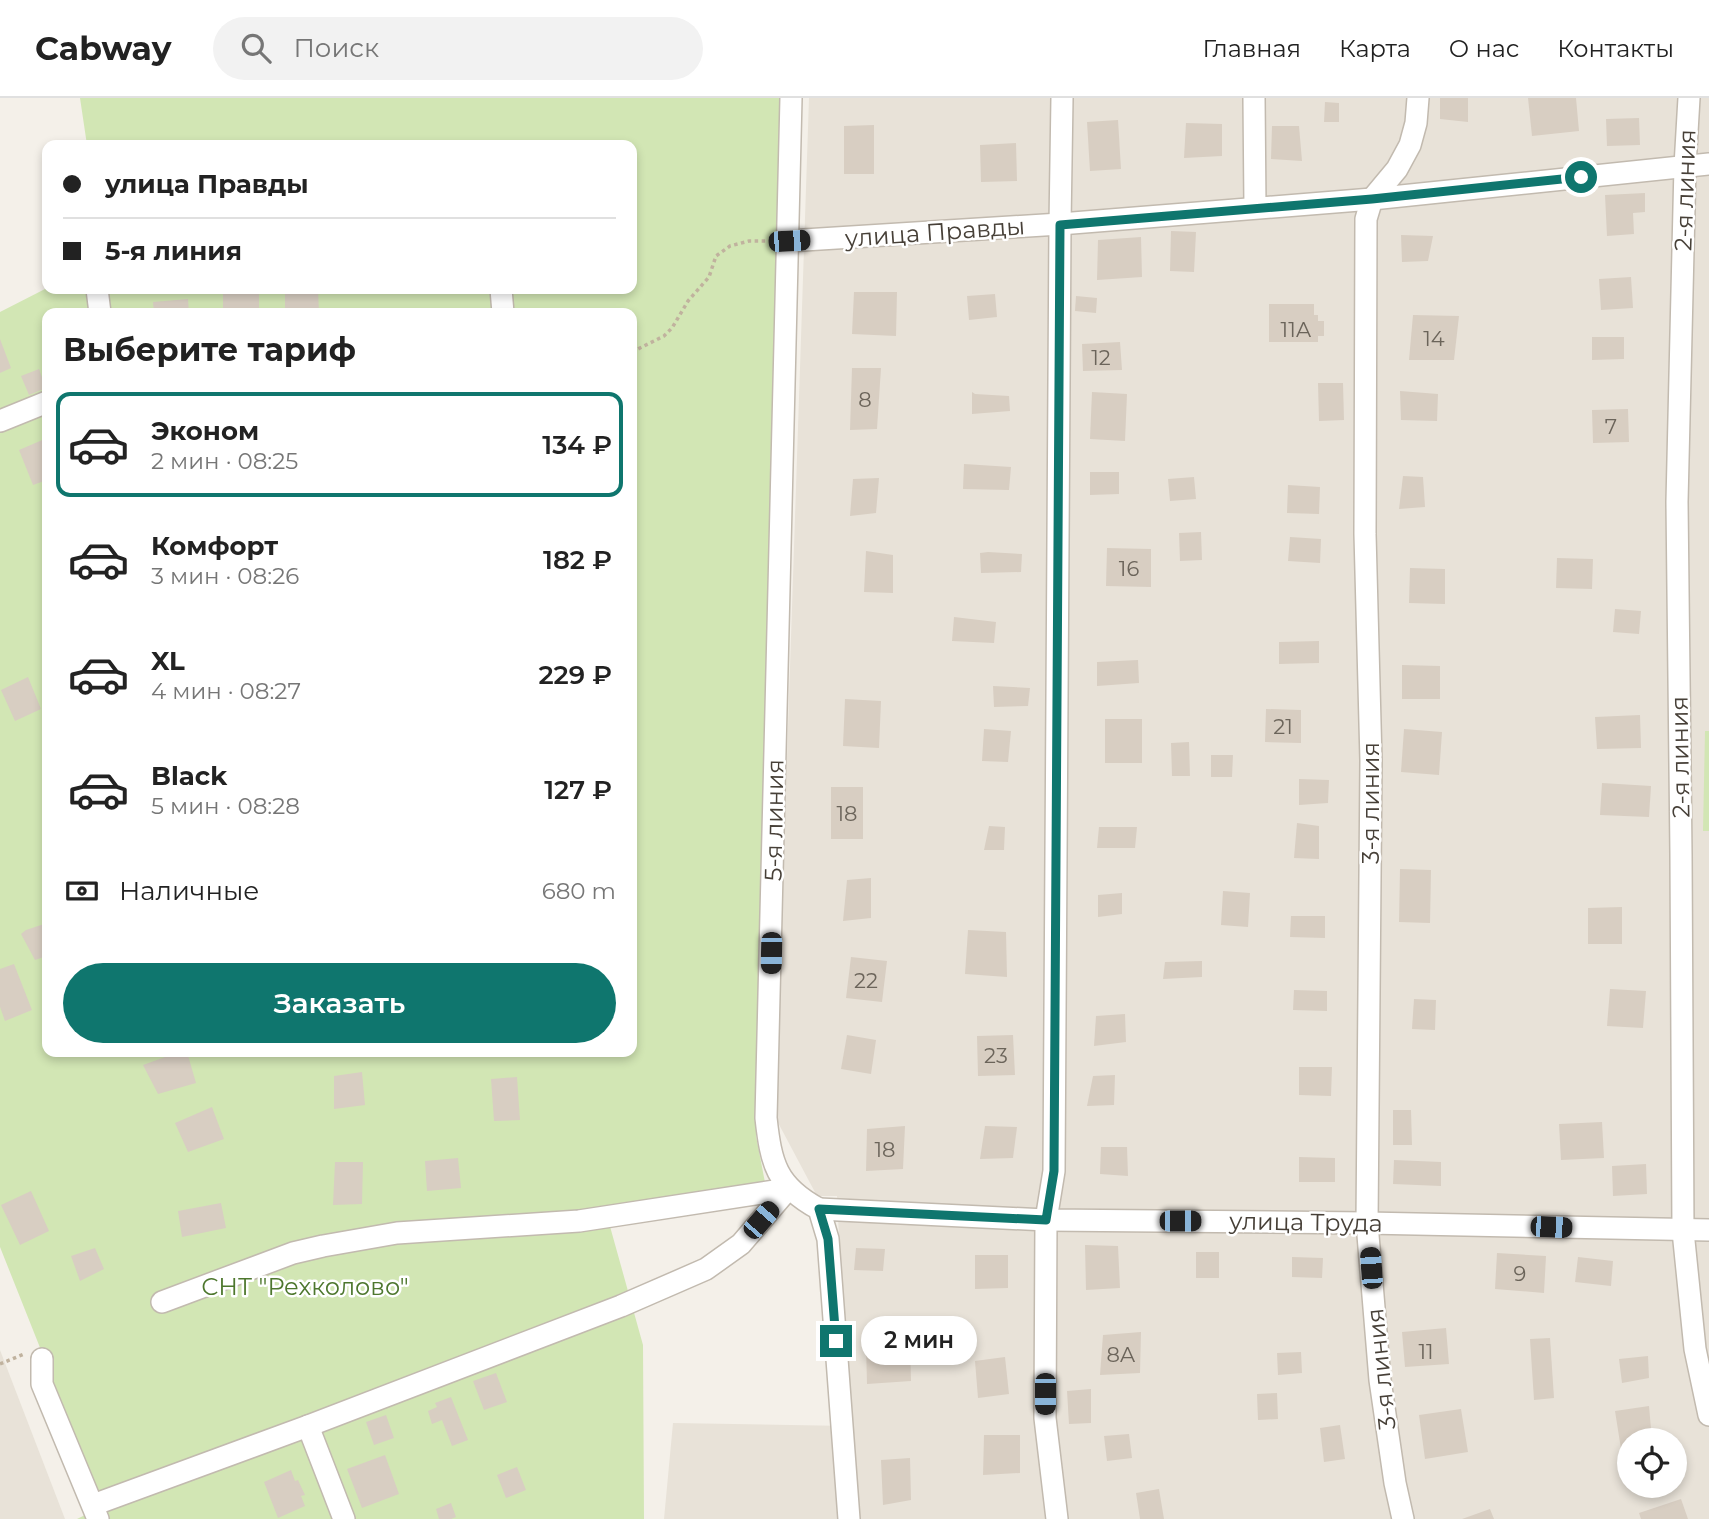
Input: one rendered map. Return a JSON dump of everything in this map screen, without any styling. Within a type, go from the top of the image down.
[{"type":"street","name":"5-я линия","points":[[788,1189],[778,1172],[769,1147],[766,1118],[791,98]]},
{"type":"street","points":[[1057,1519],[1045,1418],[1046,1220],[1054,1171],[1062,98]]},
{"type":"street","points":[[1254,98],[1255,208]]},
{"type":"street","name":"3-я линия","points":[[1403,1519],[1380,1380],[1367,1223],[1371,761],[1365,534],[1366,233],[1372,199],[1397,169],[1410,145],[1416,123],[1418,98]]},
{"type":"street","name":"2-я линия","points":[[1689,98],[1677,502],[1683,1231],[1695,1349],[1709,1415]]},
{"type":"street","name":"улица Правды","points":[[789,241],[1060,225],[1372,199],[1709,164]]},
{"type":"street","points":[[0,421],[42,404]]},
{"type":"street","points":[[42,1359],[42,1384],[96,1512],[307,1426],[621,1306],[706,1269],[741,1244],[788,1189]]},
{"type":"street","points":[[162,1302],[293,1253],[323,1246],[397,1233],[579,1221],[788,1189],[819,1209],[828,1239],[849,1519]]},
{"type":"street","name":"улица Труда","points":[[819,1209],[1046,1220],[1709,1230]]},
{"type":"street","points":[[307,1426],[344,1519]]},
{"type":"path","points":[[637,350],[664,336],[672,328],[688,301],[709,277],[716,256],[730,246],[749,242],[789,241]]},
{"type":"shaded area","points":[[809,98],[1709,98],[1709,1519],[664,1519],[673,1423],[848,1426],[837,1196],[817,1196],[775,1117]]},
{"type":"shaded area","points":[[0,1350],[65,1519],[0,1519]]},
{"type":"green space","name":"СНТ \"Рехколово\"","points":[[80,98],[783,98],[756,1136],[768,1198],[606,1212],[643,1345],[644,1519],[77,1519],[103,1506],[0,1247],[0,312],[42,291],[42,294],[637,294],[637,140],[86,140]]},
{"type":"green space","points":[[1705,731],[1709,731],[1709,831],[1703,831]]},
{"type":"building","points":[[1440,98],[1468,98],[1468,122],[1440,119]]},
{"type":"building","points":[[1528,98],[1576,98],[1579,131],[1532,136]]},
{"type":"building","points":[[1325,102],[1339,103],[1339,122],[1324,122]]},
{"type":"building","points":[[1639,118],[1640,145],[1607,146],[1606,119]]},
{"type":"building","points":[[1118,120],[1121,169],[1090,171],[1087,122]]},
{"type":"building","points":[[1186,123],[1222,124],[1222,156],[1184,158]]},
{"type":"building","points":[[874,125],[874,174],[844,174],[844,126]]},
{"type":"building","points":[[1272,126],[1299,126],[1302,161],[1271,159]]},
{"type":"building","points":[[1016,143],[1017,181],[981,182],[980,145]]},
{"type":"building","points":[[1645,193],[1645,212],[1633,213],[1634,234],[1607,236],[1605,195]]},
{"type":"building","points":[[1171,231],[1196,232],[1194,272],[1170,271]]},
{"type":"building","points":[[1401,235],[1433,236],[1428,261],[1402,262]]},
{"type":"building","points":[[1141,237],[1142,277],[1097,280],[1098,240]]},
{"type":"building","points":[[1631,277],[1633,308],[1601,310],[1599,279]]},
{"type":"building","points":[[854,292],[897,292],[896,336],[852,334]]},
{"type":"building","points":[[223,294],[259,294],[259,308],[223,308]]},
{"type":"building","points":[[285,294],[318,294],[319,308],[285,308]]},
{"type":"building","points":[[995,294],[997,317],[969,320],[967,296]]},
{"type":"building","points":[[1076,296],[1097,298],[1096,313],[1075,311]]},
{"type":"building","points":[[188,299],[189,308],[154,308],[153,302]]},
{"type":"building","points":[[1269,304],[1314,304],[1314,315],[1318,315],[1318,321],[1324,321],[1324,336],[1318,336],[1318,342],[1269,342]]},
{"type":"building","points":[[1413,315],[1459,316],[1454,360],[1409,360]]},
{"type":"building","points":[[1592,337],[1624,337],[1624,359],[1592,360]]},
{"type":"building","points":[[0,339],[11,368],[0,373]]},
{"type":"building","points":[[1120,342],[1122,370],[1083,371],[1082,344]]},
{"type":"building","points":[[852,368],[881,368],[877,429],[850,430]]},
{"type":"building","points":[[39,369],[42,390],[29,395],[21,376]]},
{"type":"building","points":[[1318,383],[1343,383],[1344,420],[1319,421]]},
{"type":"building","points":[[1400,391],[1438,394],[1437,421],[1401,420]]},
{"type":"building","points":[[972,392],[1009,396],[1010,411],[972,414]]},
{"type":"building","points":[[1092,392],[1127,394],[1125,441],[1090,439]]},
{"type":"building","points":[[1628,409],[1629,442],[1593,443],[1592,410]]},
{"type":"building","points":[[42,440],[42,482],[33,485],[19,450]]},
{"type":"building","points":[[964,464],[1011,467],[1009,490],[963,489]]},
{"type":"building","points":[[1090,472],[1119,472],[1119,494],[1090,495]]},
{"type":"building","points":[[1403,476],[1423,477],[1425,507],[1399,509]]},
{"type":"building","points":[[1194,477],[1196,499],[1170,501],[1168,479]]},
{"type":"building","points":[[879,478],[876,513],[850,516],[853,479]]},
{"type":"building","points":[[1288,485],[1320,487],[1319,514],[1287,513]]},
{"type":"building","points":[[1201,532],[1202,560],[1180,561],[1179,533]]},
{"type":"building","points":[[1290,537],[1321,539],[1320,563],[1288,561]]},
{"type":"building","points":[[1107,548],[1151,549],[1151,587],[1106,586]]},
{"type":"building","points":[[866,551],[893,555],[893,593],[864,592]]},
{"type":"building","points":[[980,553],[1022,554],[1021,572],[981,573]]},
{"type":"building","points":[[1557,558],[1593,559],[1592,589],[1556,588]]},
{"type":"building","points":[[1410,568],[1445,569],[1445,604],[1409,603]]},
{"type":"building","points":[[1615,609],[1641,611],[1639,634],[1613,632]]},
{"type":"building","points":[[954,617],[996,622],[994,643],[952,641]]},
{"type":"building","points":[[1319,641],[1319,663],[1279,664],[1279,642]]},
{"type":"building","points":[[1138,660],[1139,683],[1097,686],[1097,662]]},
{"type":"building","points":[[1402,665],[1440,666],[1440,699],[1402,699]]},
{"type":"building","points":[[28,677],[41,709],[15,721],[1,690]]},
{"type":"building","points":[[993,686],[1030,688],[1028,706],[994,707]]},
{"type":"building","points":[[845,699],[881,701],[879,748],[843,746]]},
{"type":"building","points":[[1266,709],[1301,710],[1301,743],[1265,742]]},
{"type":"building","points":[[1640,715],[1641,748],[1597,749],[1595,717]]},
{"type":"building","points":[[1105,719],[1142,719],[1142,763],[1105,763]]},
{"type":"building","points":[[984,729],[1011,731],[1008,762],[982,761]]},
{"type":"building","points":[[1404,729],[1442,732],[1439,775],[1401,772]]},
{"type":"building","points":[[1189,742],[1190,776],[1172,776],[1171,743]]},
{"type":"building","points":[[1211,755],[1233,755],[1232,777],[1211,777]]},
{"type":"building","points":[[1299,779],[1329,780],[1328,803],[1299,805]]},
{"type":"building","points":[[1602,783],[1651,786],[1649,817],[1600,815]]},
{"type":"building","points":[[831,787],[863,787],[863,839],[831,839]]},
{"type":"building","points":[[1297,823],[1319,826],[1319,859],[1294,858]]},
{"type":"building","points":[[989,826],[1005,827],[1004,850],[984,850]]},
{"type":"building","points":[[1099,827],[1137,827],[1135,848],[1097,848]]},
{"type":"building","points":[[1400,869],[1431,870],[1430,923],[1399,922]]},
{"type":"building","points":[[871,878],[871,918],[843,921],[847,880]]},
{"type":"building","points":[[1223,891],[1250,893],[1248,927],[1221,925]]},
{"type":"building","points":[[1122,893],[1122,914],[1098,917],[1098,895]]},
{"type":"building","points":[[1622,907],[1622,944],[1588,944],[1588,908]]},
{"type":"building","points":[[1291,916],[1325,916],[1325,938],[1290,937]]},
{"type":"building","points":[[42,925],[42,958],[35,960],[21,934]]},
{"type":"building","points":[[968,930],[1006,932],[1007,977],[965,974]]},
{"type":"building","points":[[851,957],[887,961],[882,1002],[846,998]]},
{"type":"building","points":[[1202,961],[1202,977],[1163,979],[1165,962]]},
{"type":"building","points":[[14,964],[32,1010],[5,1021],[0,1007],[0,969]]},
{"type":"building","points":[[1610,989],[1646,991],[1643,1028],[1607,1026]]},
{"type":"building","points":[[1294,990],[1327,991],[1327,1011],[1293,1010]]},
{"type":"building","points":[[1414,999],[1436,1000],[1435,1030],[1412,1029]]},
{"type":"building","points":[[1125,1014],[1126,1042],[1094,1046],[1096,1016]]},
{"type":"building","points":[[847,1035],[876,1040],[871,1074],[841,1069]]},
{"type":"building","points":[[1013,1035],[1015,1075],[978,1076],[977,1036]]},
{"type":"building","points":[[165,1057],[188,1057],[196,1083],[158,1094],[143,1065]]},
{"type":"building","points":[[1299,1067],[1332,1067],[1331,1096],[1299,1095]]},
{"type":"building","points":[[362,1072],[365,1105],[334,1109],[334,1076]]},
{"type":"building","points":[[1115,1075],[1114,1105],[1087,1106],[1093,1076]]},
{"type":"building","points":[[517,1077],[520,1120],[494,1121],[491,1079]]},
{"type":"building","points":[[212,1107],[224,1139],[188,1152],[175,1123]]},
{"type":"building","points":[[1393,1110],[1411,1110],[1412,1145],[1393,1145]]},
{"type":"building","points":[[1602,1122],[1604,1158],[1561,1160],[1559,1124]]},
{"type":"building","points":[[905,1126],[903,1169],[866,1171],[867,1129]]},
{"type":"building","points":[[985,1126],[1017,1127],[1013,1158],[980,1159]]},
{"type":"building","points":[[1101,1147],[1127,1147],[1128,1176],[1100,1174]]},
{"type":"building","points":[[1299,1157],[1335,1158],[1335,1182],[1299,1182]]},
{"type":"building","points":[[458,1158],[461,1188],[427,1191],[425,1161]]},
{"type":"building","points":[[1394,1160],[1441,1162],[1441,1186],[1393,1184]]},
{"type":"building","points":[[335,1162],[363,1162],[362,1204],[333,1205]]},
{"type":"building","points":[[1646,1164],[1647,1194],[1613,1196],[1612,1166]]},
{"type":"building","points":[[31,1191],[49,1231],[20,1245],[1,1205]]},
{"type":"building","points":[[221,1203],[226,1228],[182,1237],[178,1211]]},
{"type":"building","points":[[1085,1245],[1118,1246],[1120,1288],[1086,1290]]},
{"type":"building","points":[[95,1248],[104,1269],[80,1281],[71,1256]]},
{"type":"building","points":[[856,1248],[885,1249],[883,1271],[854,1270]]},
{"type":"building","points":[[1196,1252],[1219,1252],[1219,1278],[1196,1278]]},
{"type":"building","points":[[1497,1253],[1546,1256],[1544,1293],[1495,1289]]},
{"type":"building","points":[[975,1255],[1008,1255],[1008,1288],[975,1289]]},
{"type":"building","points":[[1292,1257],[1323,1258],[1322,1278],[1292,1277]]},
{"type":"building","points":[[1578,1257],[1613,1261],[1611,1286],[1575,1282]]},
{"type":"building","points":[[1446,1328],[1449,1364],[1405,1367],[1402,1332]]},
{"type":"building","points":[[1141,1332],[1140,1373],[1100,1375],[1103,1335]]},
{"type":"building","points":[[1550,1338],[1554,1398],[1534,1400],[1530,1339]]},
{"type":"building","points":[[910,1342],[911,1381],[867,1384],[866,1345]]},
{"type":"building","points":[[1301,1352],[1302,1373],[1278,1375],[1277,1353]]},
{"type":"building","points":[[1648,1356],[1649,1378],[1622,1383],[1619,1359]]},
{"type":"building","points":[[1005,1357],[1009,1394],[978,1398],[975,1361]]},
{"type":"building","points":[[496,1373],[507,1402],[484,1410],[473,1381]]},
{"type":"building","points":[[1091,1389],[1091,1423],[1069,1424],[1067,1391]]},
{"type":"building","points":[[1277,1393],[1278,1419],[1258,1420],[1257,1394]]},
{"type":"building","points":[[451,1397],[468,1440],[452,1446],[442,1420],[432,1424],[428,1411],[437,1407],[435,1403]]},
{"type":"building","points":[[1649,1406],[1651,1428],[1618,1428],[1615,1411]]},
{"type":"building","points":[[1461,1409],[1468,1452],[1425,1459],[1419,1415]]},
{"type":"building","points":[[386,1415],[394,1438],[374,1445],[366,1422]]},
{"type":"building","points":[[1340,1425],[1345,1459],[1324,1462],[1320,1428]]},
{"type":"building","points":[[1129,1434],[1132,1458],[1107,1461],[1104,1436]]},
{"type":"building","points":[[984,1435],[1020,1435],[1020,1473],[983,1475]]},
{"type":"building","points":[[385,1455],[399,1494],[362,1508],[347,1469]]},
{"type":"building","points":[[910,1458],[911,1500],[883,1505],[881,1460]]},
{"type":"building","points":[[517,1467],[526,1490],[506,1498],[497,1475]]},
{"type":"building","points":[[291,1470],[305,1495],[301,1496],[305,1506],[278,1518],[264,1482]]},
{"type":"building","points":[[1159,1489],[1164,1519],[1140,1519],[1136,1493]]},
{"type":"building","points":[[1681,1499],[1688,1519],[1641,1519],[1639,1513]]},
{"type":"building","points":[[451,1503],[456,1517],[439,1519],[436,1509]]},
{"type":"building","points":[[1490,1509],[1494,1519],[1462,1519]]},
{"type":"route","points":[[836,1341],[828,1239],[819,1209],[1046,1220],[1054,1171],[1060,225],[1372,199],[1581,177]]}]
